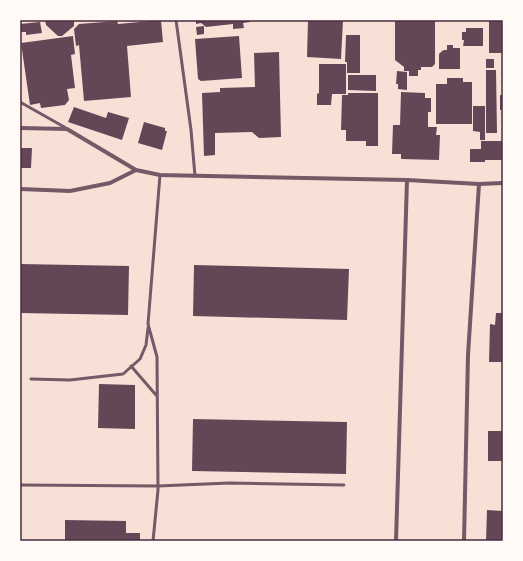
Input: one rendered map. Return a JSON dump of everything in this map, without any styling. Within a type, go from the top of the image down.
[{"type":"street","points":[[20,128],[67,129],[136,170],[160,174],[407,180],[479,184],[503,183]]},
{"type":"street","points":[[20,189],[70,191],[110,183],[136,170]]},
{"type":"street","points":[[396,541],[407,180]]},
{"type":"street","points":[[464,541],[468,355],[479,184]]},
{"type":"lane","points":[[176,20],[191,130],[195,176]]},
{"type":"lane","points":[[20,102],[67,129]]},
{"type":"lane","points":[[31,378],[70,380],[123,374],[140,359],[146,345],[160,174]]},
{"type":"lane","points":[[148,324],[157,357],[158,486],[153,541]]},
{"type":"lane","points":[[131,366],[157,396]]},
{"type":"lane","points":[[20,485],[158,486],[229,483],[344,485]]},
{"type":"building","points":[[45,20],[74,20],[74,26],[62,36],[58,36],[46,25]]},
{"type":"building","points":[[161,20],[163,42],[127,46],[131,97],[84,101],[79,45],[76,46],[74,29],[79,24],[117,21],[118,24]]},
{"type":"building","points":[[196,20],[250,20],[250,22],[243,23],[244,28],[233,29],[233,24],[206,27],[201,23],[196,24]]},
{"type":"building","points":[[308,20],[343,20],[341,59],[307,57]]},
{"type":"building","points":[[395,20],[435,20],[435,64],[432,67],[421,67],[421,70],[418,70],[418,76],[409,76],[409,71],[404,71],[404,67],[395,60]]},
{"type":"building","points":[[489,20],[503,20],[503,53],[489,53]]},
{"type":"building","points":[[40,22],[42,33],[26,35],[26,32],[20,32],[20,24]]},
{"type":"building","points":[[204,26],[204,34],[197,35],[196,27]]},
{"type":"building","points":[[466,28],[483,28],[483,46],[463,46],[464,40],[462,40],[462,32],[466,32]]},
{"type":"building","points":[[346,35],[360,35],[360,73],[347,73],[347,62],[345,62]]},
{"type":"building","points":[[73,36],[75,54],[71,55],[75,88],[67,89],[69,100],[65,105],[41,108],[40,103],[30,105],[21,43]]},
{"type":"building","points":[[239,36],[242,78],[201,81],[198,79],[195,39]]},
{"type":"building","points":[[447,45],[453,45],[453,48],[460,48],[460,69],[439,69],[439,54],[444,50],[447,50]]},
{"type":"building","points":[[279,52],[281,137],[259,138],[252,132],[215,133],[215,155],[204,156],[202,93],[220,92],[220,88],[255,87],[254,53]]},
{"type":"building","points":[[486,59],[494,59],[494,68],[486,68]]},
{"type":"building","points":[[319,64],[346,64],[346,94],[332,94],[331,105],[317,105],[317,94],[319,93]]},
{"type":"building","points":[[486,70],[496,70],[497,133],[486,133]]},
{"type":"building","points":[[397,71],[407,72],[407,90],[398,89],[398,84],[396,84]]},
{"type":"building","points":[[348,75],[376,75],[376,91],[348,90]]},
{"type":"building","points":[[447,78],[463,78],[463,82],[472,82],[472,124],[436,124],[436,84],[447,84]]},
{"type":"building","points":[[401,92],[425,93],[425,98],[431,98],[431,112],[428,112],[428,127],[437,127],[436,135],[440,135],[439,160],[401,159],[401,154],[392,154],[393,125],[400,125]]},
{"type":"building","points":[[348,93],[378,93],[378,146],[366,146],[366,141],[346,141],[346,130],[341,130],[342,95],[348,95]]},
{"type":"building","points":[[500,95],[503,95],[503,110],[500,110]]},
{"type":"building","points":[[473,106],[485,106],[485,140],[480,140],[480,132],[473,131]]},
{"type":"building","points":[[74,107],[106,118],[108,112],[129,118],[122,140],[68,122]]},
{"type":"building","points":[[144,122],[165,128],[165,131],[167,131],[162,150],[138,143]]},
{"type":"building","points":[[481,141],[503,141],[503,160],[470,162],[470,149],[481,149]]},
{"type":"building","points":[[20,148],[32,148],[31,168],[20,168]]},
{"type":"building","points":[[20,264],[129,266],[128,315],[20,313]]},
{"type":"building","points":[[194,265],[349,269],[347,320],[193,316]]},
{"type":"building","points":[[496,313],[503,313],[503,362],[489,362],[490,324],[495,325]]},
{"type":"building","points":[[99,384],[135,385],[135,429],[98,428]]},
{"type":"building","points":[[193,419],[347,422],[346,474],[192,471]]},
{"type":"building","points":[[488,431],[503,431],[503,461],[488,461]]},
{"type":"building","points":[[487,510],[503,511],[503,541],[486,541]]},
{"type":"building","points":[[65,520],[126,521],[126,533],[140,533],[140,541],[65,541]]}]
